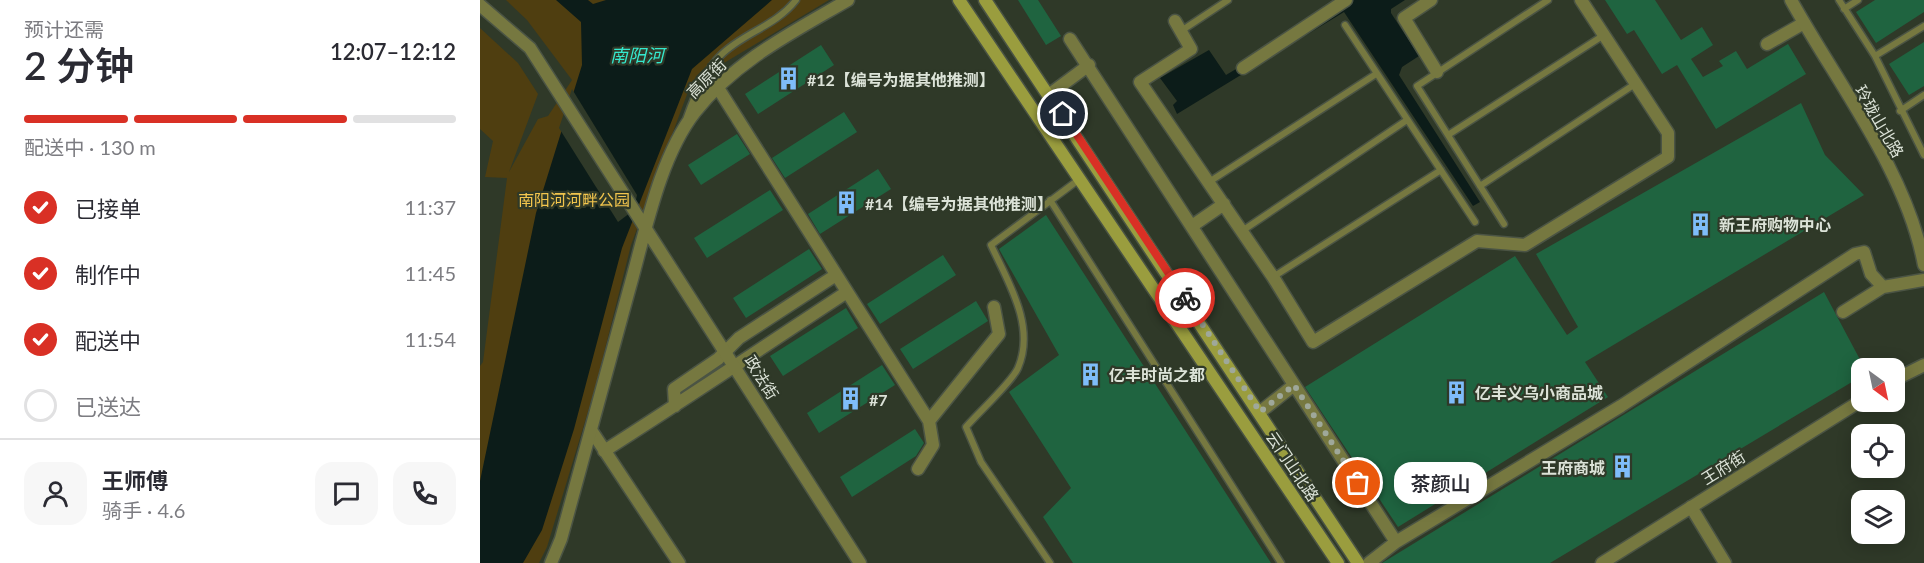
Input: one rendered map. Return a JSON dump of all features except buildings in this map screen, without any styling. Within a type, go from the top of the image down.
[{"type":"main road","name":"云门山北路","points":[[959,0],[1081,178],[1338,563]]},
{"type":"main road","name":"云门山北路","points":[[985,0],[1050,94],[1358,563]]},
{"type":"street","name":"高原街","points":[[550,563],[561,539],[646,229],[679,138],[694,113],[718,88],[772,44],[848,0]]},
{"type":"street","points":[[1242,69],[1346,0]]},
{"type":"street","points":[[1431,0],[1404,18],[1437,72]]},
{"type":"street","points":[[1178,26],[1191,49],[1140,82],[1274,277],[1313,342],[1477,242],[1525,244],[1668,157],[1668,133],[1581,0]]},
{"type":"street","name":"玲珑山北路","points":[[1791,0],[1900,190],[1917,227],[1924,265]]},
{"type":"street","name":"政法街","points":[[480,5],[530,48],[860,563]]},
{"type":"street","points":[[1767,44],[1804,23]]},
{"type":"street","points":[[1070,39],[1089,65],[1396,542]]},
{"type":"street","points":[[1050,94],[1089,65]]},
{"type":"street","points":[[718,88],[929,421],[933,445],[918,470]]},
{"type":"street","points":[[1192,226],[1224,204]]},
{"type":"street","points":[[1369,563],[1396,542],[1621,406],[1855,254],[1864,252],[1871,274],[1883,287]]},
{"type":"street","points":[[675,406],[674,389],[718,359],[724,350],[836,275]]},
{"type":"street","points":[[1844,312],[1883,287],[1924,280]]},
{"type":"street","points":[[604,451],[847,292]]},
{"type":"street","points":[[929,421],[999,334],[994,307]]},
{"type":"street","points":[[1905,373],[1924,365]]},
{"type":"street","points":[[1260,412],[1294,385]]},
{"type":"street","name":"王府街","points":[[1602,563],[1851,407]]},
{"type":"street","points":[[591,430],[679,563]]},
{"type":"street","points":[[1691,507],[1725,563]]},
{"type":"lane","points":[[679,138],[692,104],[720,56],[780,17],[796,0]]},
{"type":"lane","points":[[1178,26],[1228,0]]},
{"type":"lane","points":[[1504,224],[1417,86],[1548,0]]},
{"type":"lane","points":[[1839,0],[1875,56],[1900,111],[1924,155]]},
{"type":"lane","points":[[1844,9],[1858,0]]},
{"type":"lane","points":[[1345,25],[1475,222]]},
{"type":"lane","points":[[1875,56],[1924,26]]},
{"type":"lane","points":[[1448,135],[1604,35]]},
{"type":"lane","points":[[1209,182],[1376,74]]},
{"type":"lane","points":[[1480,186],[1635,84]]},
{"type":"lane","points":[[1900,111],[1924,95]]},
{"type":"lane","points":[[1242,231],[1407,120]]},
{"type":"lane","points":[[1274,277],[1441,170]]},
{"type":"lane","points":[[1050,563],[981,462],[966,427],[1018,369],[1025,343],[1020,307],[991,245],[1081,178]]},
{"type":"lane","points":[[1050,201],[1281,563]]},
{"type":"green space","name":"南阳河","points":[[506,0],[829,0],[719,66],[689,89],[631,245],[596,385],[547,547],[539,563],[480,563],[480,366],[483,362],[507,178],[485,177],[493,141],[480,129],[480,28],[518,63],[538,94],[509,172],[538,119],[548,116],[572,80],[527,20]]},
{"type":"water","name":"南阳河","points":[[556,0],[588,0],[593,4],[606,0],[772,0],[692,69],[622,248],[574,429],[542,530],[523,563],[480,563],[480,481],[536,213],[582,65],[581,22]]},
{"type":"water","points":[[1352,0],[1405,0],[1391,9],[1391,13],[1419,56],[1402,67],[1399,75],[1480,202],[1473,206],[1344,12],[1177,114],[1173,105],[1177,101],[1160,78],[1209,50],[1226,75]]},
{"type":"pier","points":[[572,89],[637,195],[634,210],[618,222],[559,128]]},
{"type":"way so far","points":[[1185,298],[1260,412],[1294,385],[1358,483]]},
{"type":"place","name":"#12【编号为据其他推测】","points":[[789,79]]},
{"type":"place","name":"#14【编号为据其他推测】","points":[[847,203]]},
{"type":"place","name":"新王府购物中心","points":[[1701,224]]},
{"type":"place","name":"亿丰时尚之都","points":[[1091,374]]},
{"type":"place","name":"亿丰义乌小商品城","points":[[1457,392]]},
{"type":"place","name":"#7","points":[[851,399]]},
{"type":"place","name":"王府商城","points":[[1623,467]]},
{"type":"place","name":"茶颜山","points":[[1358,483]]},
{"type":"route","points":[[1063,114],[1185,298]]},
{"type":"park label","name":"南阳河河畔公园","points":[[574,199]]}]
